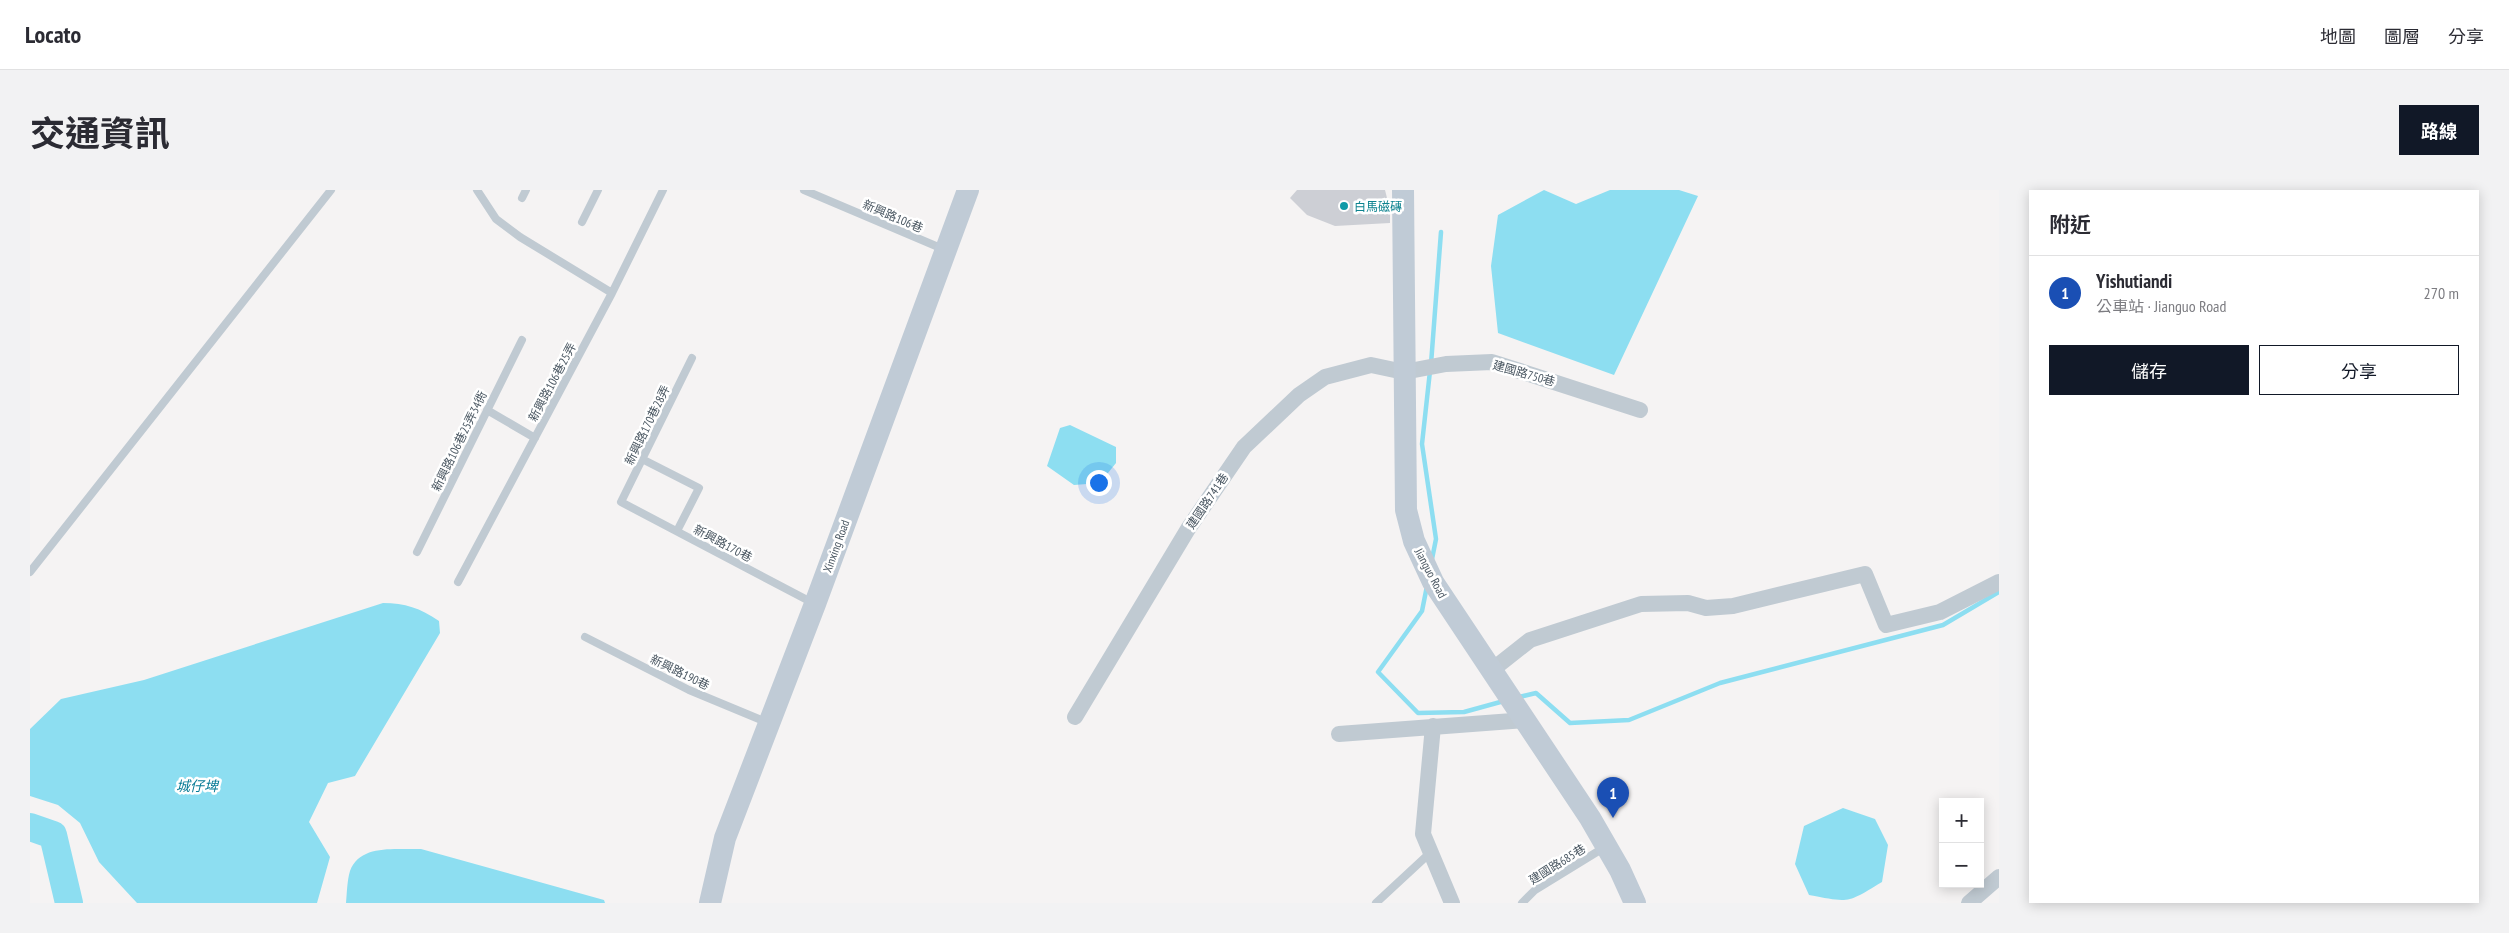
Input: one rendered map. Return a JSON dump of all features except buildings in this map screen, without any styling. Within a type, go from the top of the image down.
[{"type":"street","name":"Xinxing Road","points":[[710,903],[725,838],[815,604],[968,190]]},
{"type":"street","name":"Jianguo Road","points":[[1403,190],[1406,510],[1414,541],[1429,574],[1561,772],[1607,846],[1635,903]]},
{"type":"street","name":"建國路750巷","points":[[1404,372],[1446,364],[1492,362],[1640,410]]},
{"type":"street","name":"建國路741巷","points":[[1075,717],[1188,529],[1244,447],[1299,395],[1325,376],[1371,365],[1404,372]]},
{"type":"street","points":[[1492,670],[1530,640],[1641,604],[1688,603],[1706,608],[1733,606],[1865,574],[1886,625],[1940,612],[1999,582]]},
{"type":"street","points":[[1339,734],[1433,726],[1516,706]]},
{"type":"street","points":[[1433,726],[1423,834],[1452,903]]},
{"type":"street","points":[[1969,903],[1999,877]]},
{"type":"lane","points":[[30,572],[331,190]]},
{"type":"lane","points":[[477,190],[496,218],[520,237],[612,293]]},
{"type":"lane","points":[[582,222],[598,190]]},
{"type":"lane","name":"新興路106巷25弄","points":[[458,582],[612,293],[663,190]]},
{"type":"lane","name":"新興路106巷","points":[[804,190],[945,250]]},
{"type":"lane","name":"新興路106巷25弄34衖","points":[[417,552],[522,340]]},
{"type":"lane","name":"新興路170巷28弄","points":[[621,502],[692,358]]},
{"type":"lane","points":[[487,410],[535,438]]},
{"type":"lane","points":[[642,459],[699,488],[677,531]]},
{"type":"lane","name":"新興路170巷","points":[[621,502],[815,604]]},
{"type":"lane","name":"新興路190巷","points":[[585,637],[689,690],[768,723]]},
{"type":"lane","name":"建國路685巷","points":[[1522,903],[1535,890],[1607,846]]},
{"type":"lane","points":[[1376,903],[1432,852]]},
{"type":"water","points":[[1544,190],[1576,204],[1610,190],[1679,190],[1698,196],[1614,375],[1498,333],[1491,266],[1498,215]]},
{"type":"water","points":[[1070,425],[1116,447],[1116,463],[1100,483],[1074,485],[1047,466],[1060,428]]},
{"type":"water","name":"城仔埤","points":[[383,603],[405,605],[425,613],[439,621],[440,633],[355,776],[328,783],[309,822],[330,857],[317,903],[137,903],[99,862],[80,823],[58,805],[30,796],[30,729],[61,699],[144,680]]},
{"type":"water","points":[[1843,808],[1875,819],[1888,845],[1882,882],[1862,894],[1848,899],[1841,900],[1809,895],[1795,864],[1804,826]]},
{"type":"water","points":[[421,849],[604,900],[605,903],[346,903],[350,871],[355,862],[362,856],[381,850]]},
{"type":"waterway","points":[[1431,364],[1441,232]]},
{"type":"waterway","points":[[1430,371],[1422,444],[1436,539],[1432,559]]},
{"type":"waterway","points":[[1427,586],[1422,611],[1378,672],[1418,713],[1464,712],[1504,701]]},
{"type":"waterway","points":[[1519,697],[1536,693],[1570,723],[1629,720],[1720,683],[1943,625],[1999,592]]},
{"type":"waterway","points":[[30,827],[53,835],[69,903]]},
{"type":"place","name":"白馬磁磚","points":[[1344,206]]},
{"type":"place","name":"Yishutiandi","points":[[1613,818]]}]
